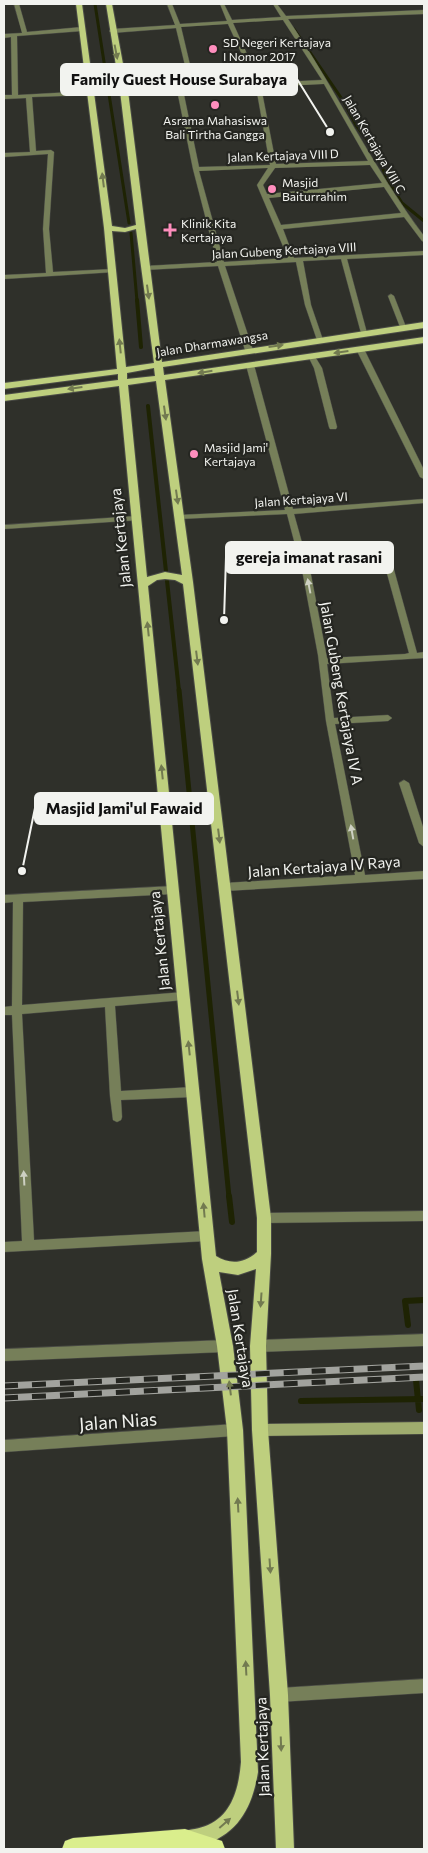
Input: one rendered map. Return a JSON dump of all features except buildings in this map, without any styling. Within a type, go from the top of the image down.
[{"type":"highway","points":[[73,1849],[185,1840],[214,1849]]},
{"type":"main road","name":"Jalan Kertajaya","points":[[79,4],[113,271],[137,518],[148,582],[173,890],[209,1259],[225,1346],[235,1430],[249,1744],[248,1786],[241,1805],[230,1819],[217,1830],[185,1840]]},
{"type":"main road","name":"Jalan Kertajaya","points":[[109,4],[112,31],[124,91],[145,268],[180,517],[183,579],[225,887],[264,1218],[264,1254],[258,1346],[260,1430],[279,1695],[285,1849]]},
{"type":"main road","points":[[108,228],[125,230],[140,226]]},
{"type":"main road","name":"Jalan Dharmawangsa","points":[[4,386],[424,324]]},
{"type":"main road","name":"Jalan Dharmawangsa","points":[[4,398],[160,378],[424,340]]},
{"type":"main road","points":[[148,582],[165,575],[183,579]]},
{"type":"main road","points":[[209,1259],[221,1267],[236,1269],[252,1265],[264,1254]]},
{"type":"street","points":[[16,4],[25,34]]},
{"type":"street","points":[[169,4],[178,26],[193,88]]},
{"type":"street","points":[[222,4],[232,22],[258,84],[273,166],[260,183],[295,261],[320,340]]},
{"type":"street","name":"Jalan Kertajaya VIII C","points":[[275,4],[287,18],[326,82],[385,186],[424,240]]},
{"type":"street","points":[[112,31],[287,18],[424,12]]},
{"type":"street","points":[[4,36],[82,29]]},
{"type":"street","points":[[14,35],[15,96]]},
{"type":"street","points":[[124,91],[326,82]]},
{"type":"street","points":[[180,89],[196,169],[221,264],[248,350]]},
{"type":"street","points":[[4,97],[91,93]]},
{"type":"street","points":[[29,96],[33,154]]},
{"type":"street","points":[[4,155],[51,152],[46,229],[50,274]]},
{"type":"street","name":"Jalan Kertajaya VIII D","points":[[196,169],[371,163]]},
{"type":"street","points":[[265,196],[385,186]]},
{"type":"street","points":[[280,227],[405,216]]},
{"type":"street","name":"Jalan Gubeng Kertajaya VIII","points":[[145,268],[344,259],[424,253]]},
{"type":"street","points":[[344,259],[364,333]]},
{"type":"street","points":[[4,277],[113,271]]},
{"type":"street","points":[[391,296],[403,328]]},
{"type":"street","points":[[360,349],[424,477]]},
{"type":"street","points":[[312,356],[318,368],[333,427]]},
{"type":"street","name":"Jalan Gubeng Kertajaya IV A","points":[[250,365],[288,512],[307,575],[330,721],[340,763],[361,880]]},
{"type":"street","name":"Jalan Kertajaya VI","points":[[180,517],[288,512],[424,501]]},
{"type":"street","points":[[4,527],[137,518]]},
{"type":"street","points":[[387,559],[413,648],[410,656]]},
{"type":"street","points":[[322,661],[424,655]]},
{"type":"street","points":[[330,721],[388,718]]},
{"type":"street","points":[[404,783],[424,843]]},
{"type":"street","name":"Jalan Kertajaya IV Raya","points":[[225,887],[424,875]]},
{"type":"street","points":[[4,899],[173,890]]},
{"type":"street","points":[[18,899],[17,1010],[28,1246]]},
{"type":"street","points":[[4,1012],[110,1001],[184,996]]},
{"type":"street","points":[[110,1001],[117,1117]]},
{"type":"street","points":[[115,1096],[193,1092]]},
{"type":"street","points":[[264,1218],[424,1216]]},
{"type":"street","points":[[4,1247],[207,1236]]},
{"type":"street","points":[[258,1346],[424,1340]]},
{"type":"street","points":[[4,1354],[225,1346]]},
{"type":"street","points":[[260,1430],[424,1428]]},
{"type":"street","name":"Jalan Nias","points":[[4,1446],[235,1430]]},
{"type":"street","points":[[279,1695],[424,1686]]},
{"type":"waterway","points":[[95,4],[129,223]]},
{"type":"waterway","points":[[294,29],[344,102],[356,125],[376,152],[387,179],[402,203],[424,221]]},
{"type":"waterway","points":[[131,233],[137,301]]},
{"type":"waterway","points":[[137,300],[141,347]]},
{"type":"waterway","points":[[148,406],[179,691]]},
{"type":"waterway","points":[[179,690],[229,1197]]},
{"type":"waterway","points":[[229,1196],[232,1222]]},
{"type":"waterway","points":[[408,1325],[405,1301],[424,1300]]},
{"type":"waterway","points":[[416,1380],[418,1399]]},
{"type":"waterway","points":[[301,1401],[418,1399]]},
{"type":"waterway","points":[[418,1399],[419,1410]]},
{"type":"waterway","points":[[418,1399],[424,1399]]},
{"type":"railway","points":[[4,1386],[424,1366]]},
{"type":"railway","points":[[4,1398],[424,1377]]},
{"type":"place","name":"SD Negeri Kertajaya I Nomor 2017","points":[[213,49]]},
{"type":"place","name":"Asrama Mahasiswa Bali Tirtha Gangga","points":[[215,105]]},
{"type":"place","name":"Family Guest House Surabaya","points":[[330,132]]},
{"type":"place","name":"Masjid Baiturrahim","points":[[272,189]]},
{"type":"place","name":"Klinik Kita Kertajaya","points":[[170,230]]},
{"type":"place","name":"Masjid Jami' Kertajaya","points":[[194,454]]},
{"type":"place","name":"gereja imanat rasani","points":[[224,620]]},
{"type":"place","name":"Masjid Jami'ul Fawaid","points":[[22,871]]}]
